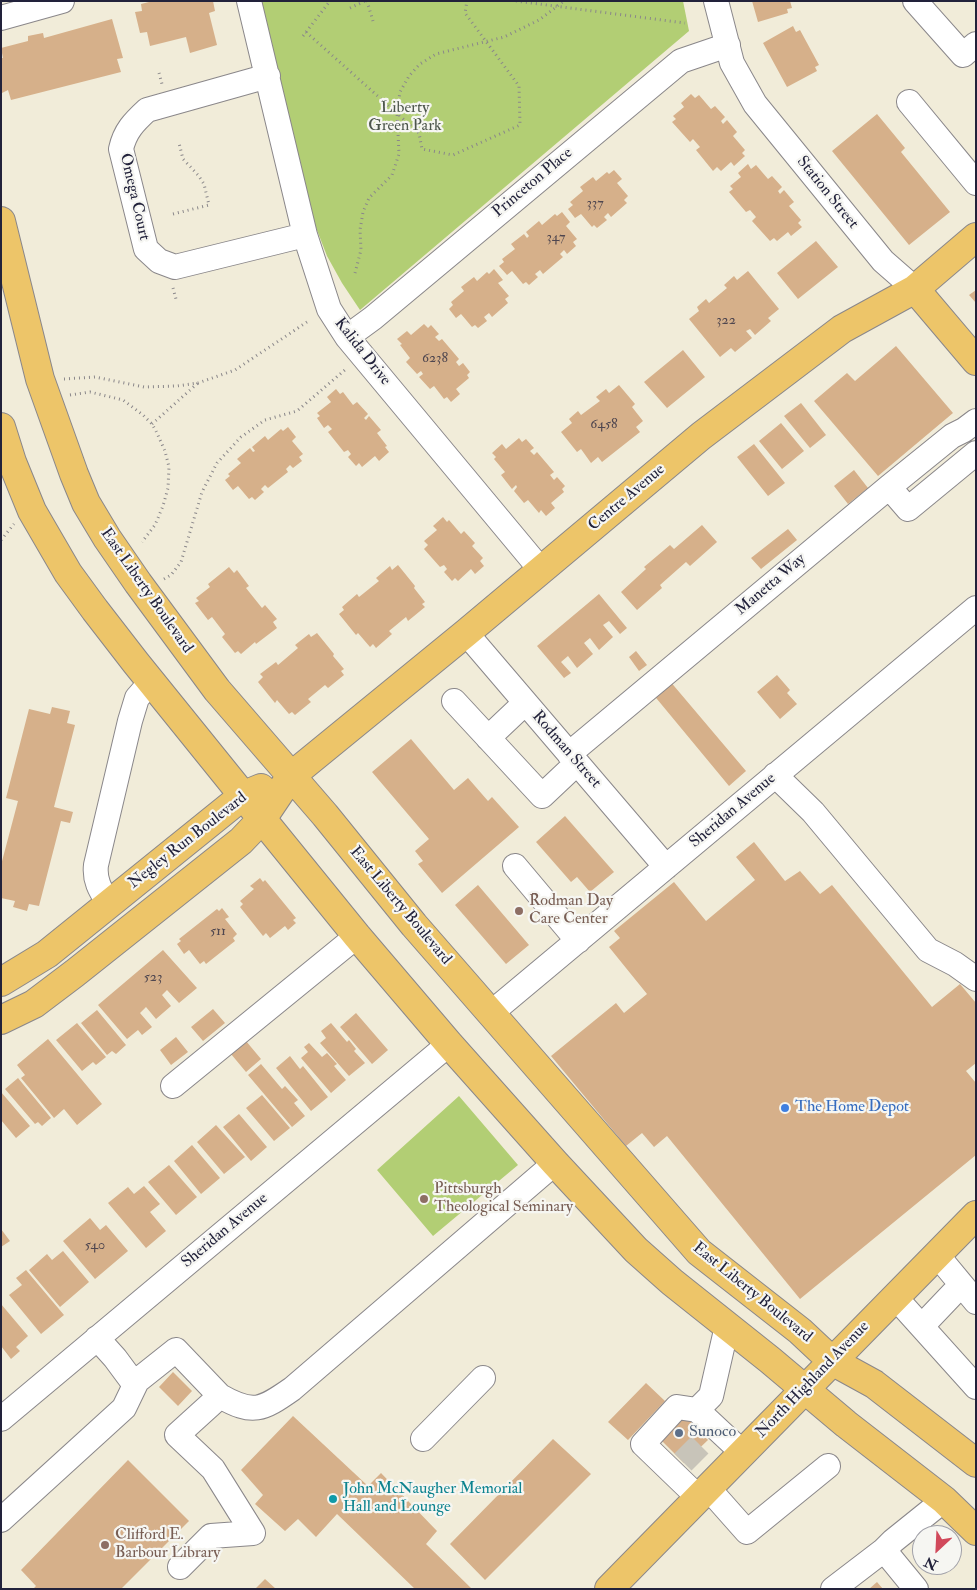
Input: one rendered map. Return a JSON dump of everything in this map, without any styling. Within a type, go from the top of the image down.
[{"type":"main road","name":"East Liberty Boulevard","points":[[1,221],[40,379],[86,503],[107,538],[150,581],[217,690],[325,815],[414,925],[699,1252],[800,1330],[832,1361],[874,1384],[976,1463]]},
{"type":"main road","name":"Centre Avenue","points":[[291,776],[466,633],[701,436],[842,328],[915,289],[976,237]]},
{"type":"main road","name":"Station Street","points":[[915,289],[976,361]]},
{"type":"main road","points":[[1,427],[12,462],[32,511],[68,572],[95,610],[357,936],[449,1044],[636,1250],[672,1282],[804,1390],[944,1500],[976,1531]]},
{"type":"main road","name":"Negley Run Boulevard","points":[[1,982],[47,954],[244,795],[291,776]]},
{"type":"main road","name":"Negley Run Boulevard","points":[[1,1020],[34,1004],[242,841],[262,819],[291,776]]},
{"type":"main road","name":"North Highland Avenue","points":[[609,1589],[976,1215]]},
{"type":"street","name":"Kalida Drive","points":[[249,1],[305,235],[329,309],[347,337],[541,570]]},
{"type":"street","name":"Station Street","points":[[716,1],[732,63],[755,104],[883,261],[915,289]]},
{"type":"street","points":[[915,1],[963,55],[976,44]]},
{"type":"street","points":[[1,18],[56,2]]},
{"type":"street","name":"Princeton Place","points":[[347,337],[373,318],[681,61],[728,45]]},
{"type":"street","name":"Omega Court","points":[[268,76],[147,110],[134,122],[124,136],[121,149],[146,250],[159,261],[175,267],[305,235]]},
{"type":"street","points":[[909,102],[976,183]]},
{"type":"street","name":"Manetta Way","points":[[488,738],[542,796],[573,759],[889,487],[952,436],[972,432]]},
{"type":"street","points":[[889,487],[908,509],[976,453]]},
{"type":"street","name":"Sheridan Avenue","points":[[491,1013],[976,608]]},
{"type":"street","name":"Rodman Street","points":[[466,633],[666,867]]},
{"type":"street","points":[[109,904],[97,884],[96,866],[130,721],[138,698],[151,682]]},
{"type":"street","points":[[454,701],[488,738],[525,703]]},
{"type":"street","points":[[775,775],[813,812],[928,950],[976,979]]},
{"type":"street","points":[[515,866],[578,940]]},
{"type":"street","points":[[173,1086],[357,936]]},
{"type":"street","name":"Sheridan Avenue","points":[[1,1419],[449,1044]]},
{"type":"street","points":[[1,1520],[124,1408],[137,1381],[176,1350],[220,1396],[233,1404],[252,1409],[280,1397],[292,1389],[555,1163]]},
{"type":"street","points":[[922,1326],[969,1293],[937,1254]]},
{"type":"street","points":[[895,1297],[976,1386]]},
{"type":"street","points":[[705,1425],[727,1326]]},
{"type":"street","points":[[97,1338],[135,1385]]},
{"type":"street","points":[[423,1440],[483,1378]]},
{"type":"street","points":[[180,1567],[211,1536],[253,1533],[213,1469],[177,1435],[220,1396]]},
{"type":"street","points":[[743,1452],[677,1407],[643,1444],[672,1462],[703,1493],[747,1532],[828,1466]]},
{"type":"street","points":[[833,1589],[944,1500]]},
{"type":"street","points":[[889,1546],[916,1589]]},
{"type":"path","points":[[303,36],[330,1]]},
{"type":"path","points":[[350,8],[366,1],[373,21]]},
{"type":"path","points":[[306,32],[419,133],[422,149],[454,155],[520,126],[519,86],[465,13],[467,1]]},
{"type":"path","points":[[516,1],[685,24]]},
{"type":"path","points":[[355,273],[361,250],[360,230],[363,212],[369,198],[392,175],[399,154],[397,112],[400,92],[409,76],[420,64],[436,54],[504,37],[538,20],[564,1]]},
{"type":"path","points":[[173,214],[210,205],[204,184],[183,159],[179,143]]},
{"type":"path","points":[[61,380],[96,377],[144,387],[198,383],[235,370],[310,320]]},
{"type":"path","points":[[150,581],[171,575],[181,562],[202,492],[217,463],[241,437],[265,420],[297,411],[346,369]]},
{"type":"path","points":[[152,424],[198,383]]},
{"type":"path","points":[[65,396],[90,392],[123,400],[152,424],[156,431],[169,467],[168,488],[155,525],[142,542]]},
{"type":"path","points":[[1,540],[15,522]]},
{"type":"green space","name":"Liberty Green Park","points":[[250,1],[683,1],[689,31],[360,310],[327,256],[310,212]]},
{"type":"green space","points":[[459,1096],[518,1165],[433,1236],[377,1170]]},
{"type":"building","points":[[153,1],[213,1],[215,11],[209,13],[217,45],[190,53],[186,37],[150,46],[147,32],[140,33],[135,12],[142,11],[141,4]]},
{"type":"building","points":[[752,1],[790,1],[792,8],[787,9],[788,13],[758,22]]},
{"type":"building","points":[[112,19],[123,58],[117,59],[121,72],[11,100],[8,90],[2,93],[1,58],[3,58],[1,48],[28,41],[28,36],[43,33],[44,38]]},
{"type":"building","points":[[793,26],[796,32],[800,30],[819,65],[815,67],[817,71],[787,87],[763,43]]},
{"type":"building","points":[[691,94],[695,98],[699,95],[711,109],[715,106],[725,117],[721,121],[723,124],[727,120],[737,132],[733,136],[745,150],[742,153],[745,156],[734,166],[731,162],[721,171],[717,167],[713,171],[696,150],[700,147],[693,139],[690,142],[672,122],[676,119],[673,116],[684,107],[681,103]]},
{"type":"building","points":[[877,114],[905,148],[901,152],[950,212],[909,245],[832,151]]},
{"type":"building","points":[[748,164],[751,169],[756,165],[768,179],[772,176],[782,187],[778,191],[780,194],[784,190],[794,202],[789,206],[801,220],[798,223],[802,227],[791,236],[788,232],[777,241],[774,238],[770,241],[752,221],[756,217],[750,210],[746,212],[729,192],[733,189],[730,186],[741,177],[738,173]]},
{"type":"building","points":[[614,170],[622,179],[617,183],[628,196],[624,200],[627,203],[611,217],[608,213],[604,217],[607,220],[597,228],[594,225],[592,227],[581,214],[575,218],[568,209],[573,205],[570,202],[583,191],[580,187],[593,177],[596,181],[607,172],[609,174]]},
{"type":"building","points":[[562,212],[570,222],[566,226],[577,239],[573,242],[576,246],[567,254],[564,250],[560,254],[563,257],[543,274],[540,270],[535,274],[538,277],[529,285],[526,282],[523,284],[512,271],[507,275],[499,266],[504,262],[502,259],[515,249],[511,244],[524,234],[527,238],[529,236],[526,232],[539,221],[542,225],[555,214],[557,216]]},
{"type":"building","points":[[816,241],[838,267],[798,299],[777,273]]},
{"type":"building","points":[[494,269],[503,280],[498,283],[509,296],[505,299],[508,303],[492,317],[489,313],[484,317],[487,321],[478,328],[475,325],[472,327],[461,314],[456,318],[449,309],[453,305],[451,302],[464,291],[461,287],[474,277],[477,281],[487,272],[489,274]]},
{"type":"building","points":[[748,271],[779,309],[768,318],[771,321],[755,335],[750,329],[746,331],[752,338],[735,352],[731,348],[720,357],[689,319],[699,311],[697,307],[706,299],[709,303],[727,288],[724,285],[734,276],[737,280]]},
{"type":"building","points":[[976,290],[976,303],[969,295]]},
{"type":"building","points":[[424,324],[428,328],[431,325],[439,334],[435,337],[439,341],[442,339],[459,359],[456,362],[459,366],[463,363],[470,372],[467,375],[469,378],[456,389],[460,394],[451,402],[447,397],[444,399],[434,386],[430,389],[419,377],[423,374],[421,371],[417,374],[406,362],[410,358],[397,339],[407,331],[411,335]]},
{"type":"building","points":[[896,346],[953,413],[878,476],[814,401],[847,373],[855,381]]},
{"type":"building","points":[[683,350],[705,377],[667,408],[644,382]]},
{"type":"building","points":[[619,385],[635,404],[632,407],[643,421],[636,427],[640,432],[602,462],[598,457],[591,463],[581,449],[577,452],[561,432],[572,423],[569,419],[578,411],[581,415],[600,401],[596,397],[606,389],[609,393]]},
{"type":"building","points":[[336,389],[340,394],[343,392],[353,405],[357,402],[368,414],[364,418],[366,420],[369,416],[381,430],[377,433],[387,446],[385,447],[389,452],[379,461],[375,456],[362,467],[359,463],[356,466],[348,457],[351,454],[348,450],[344,452],[328,432],[332,429],[328,425],[324,428],[317,418],[320,416],[317,413],[331,402],[327,397]]},
{"type":"building","points":[[801,403],[826,435],[810,448],[784,416]]},
{"type":"building","points":[[781,423],[804,451],[782,469],[759,441]]},
{"type":"building","points":[[288,427],[296,437],[292,441],[303,454],[299,457],[302,461],[293,468],[290,465],[286,469],[288,472],[268,488],[265,485],[261,489],[264,492],[255,500],[252,497],[249,499],[238,486],[233,490],[225,480],[230,476],[228,474],[241,463],[237,459],[250,448],[253,452],[255,451],[252,447],[265,436],[268,440],[281,429],[283,431]]},
{"type":"building","points":[[519,438],[522,442],[526,439],[534,448],[530,451],[534,455],[537,452],[554,472],[550,475],[554,480],[557,477],[565,486],[562,489],[564,492],[551,503],[555,508],[546,516],[541,510],[539,513],[528,500],[524,503],[514,491],[517,487],[516,485],[512,489],[501,475],[505,472],[494,459],[496,457],[492,453],[502,444],[506,449]]},
{"type":"building","points":[[754,444],[785,483],[768,496],[737,457]]},
{"type":"building","points":[[854,470],[868,488],[848,504],[834,486]]},
{"type":"building","points":[[443,517],[447,522],[449,520],[461,534],[464,531],[475,543],[472,546],[483,558],[480,561],[484,566],[475,574],[471,569],[458,581],[455,578],[452,581],[444,572],[447,569],[444,565],[440,567],[424,549],[428,545],[424,541],[437,530],[433,526]]},
{"type":"building","points":[[702,525],[717,542],[690,566],[686,562],[660,585],[662,588],[637,610],[621,592],[646,569],[644,567],[670,545],[674,549]]},
{"type":"building","points":[[788,529],[797,540],[761,569],[751,558]]},
{"type":"building","points":[[398,565],[415,586],[414,588],[425,602],[422,604],[425,607],[408,621],[406,617],[389,631],[392,634],[376,648],[373,644],[370,647],[358,633],[356,635],[339,614],[344,610],[342,607],[357,594],[359,597],[379,581],[376,578],[390,566],[392,570]]},
{"type":"building","points":[[229,567],[234,573],[237,570],[249,586],[246,588],[262,608],[265,605],[277,619],[273,622],[277,628],[256,644],[255,642],[241,654],[238,651],[235,653],[222,637],[225,634],[212,617],[208,620],[195,603],[199,601],[196,598],[210,587],[208,584]]},
{"type":"building","points":[[599,594],[627,628],[620,634],[609,621],[603,625],[613,637],[599,650],[590,638],[584,643],[593,654],[577,668],[568,656],[561,662],[571,673],[564,678],[537,646]]},
{"type":"building","points":[[317,633],[344,669],[341,671],[344,675],[328,688],[325,685],[308,699],[311,702],[295,715],[292,712],[289,714],[277,700],[275,703],[258,682],[263,677],[260,674],[276,662],[278,665],[298,648],[295,645],[309,634],[311,637]]},
{"type":"building","points":[[636,651],[647,665],[639,671],[629,657]]},
{"type":"building","points":[[777,675],[790,690],[787,693],[797,704],[780,719],[757,692]]},
{"type":"building","points":[[669,680],[746,771],[729,786],[652,693]]},
{"type":"building","points":[[52,707],[70,711],[67,723],[75,725],[54,807],[73,812],[70,823],[61,821],[39,906],[29,904],[27,911],[13,907],[15,901],[1,898],[1,865],[18,801],[6,798],[29,709],[50,714]]},
{"type":"building","points":[[411,739],[454,790],[468,778],[488,801],[492,797],[519,827],[442,893],[418,864],[423,861],[415,851],[429,839],[372,772]]},
{"type":"building","points":[[565,816],[614,872],[590,892],[577,877],[571,882],[536,842]]},
{"type":"building","name":"The Home Depot","points":[[754,842],[785,881],[800,871],[820,894],[832,885],[932,1007],[960,984],[976,1003],[976,1063],[966,1071],[976,1083],[976,1155],[800,1299],[667,1136],[654,1147],[642,1133],[626,1146],[551,1056],[616,1003],[624,1013],[647,994],[609,947],[620,938],[614,931],[674,882],[706,921],[755,880],[736,857]]},
{"type":"building","points":[[260,878],[263,882],[265,880],[296,918],[293,920],[296,923],[288,930],[285,926],[270,938],[266,933],[263,936],[240,907],[243,904],[240,901],[254,889],[250,886]]},
{"type":"building","points":[[478,885],[529,945],[506,964],[455,905]]},
{"type":"building","points":[[222,908],[229,917],[225,919],[237,934],[233,938],[235,941],[206,964],[204,961],[200,964],[189,950],[184,954],[177,944],[181,941],[179,939],[217,909],[219,911]]},
{"type":"building","points":[[163,950],[197,988],[179,1003],[167,990],[162,995],[171,1006],[156,1019],[146,1007],[140,1013],[152,1027],[142,1035],[138,1030],[127,1039],[98,1005]]},
{"type":"building","points":[[213,1009],[225,1023],[203,1041],[191,1027]]},
{"type":"building","points":[[97,1010],[126,1045],[116,1054],[112,1051],[107,1055],[81,1023]]},
{"type":"building","points":[[356,1013],[388,1050],[372,1064],[340,1027]]},
{"type":"building","points":[[77,1023],[106,1057],[96,1065],[93,1062],[82,1071],[56,1040]]},
{"type":"building","points":[[331,1023],[347,1042],[349,1040],[356,1049],[354,1051],[365,1063],[349,1076],[320,1043],[326,1038],[321,1031]]},
{"type":"building","points":[[176,1037],[188,1052],[171,1065],[160,1050]]},
{"type":"building","points":[[48,1039],[102,1104],[77,1125],[64,1109],[54,1118],[21,1078],[25,1075],[17,1065]]},
{"type":"building","points":[[246,1041],[261,1059],[246,1072],[231,1054]]},
{"type":"building","points":[[309,1043],[322,1057],[327,1053],[337,1064],[334,1066],[346,1080],[331,1093],[301,1058],[308,1052],[304,1047]]},
{"type":"building","points":[[290,1056],[300,1069],[303,1066],[328,1097],[311,1111],[276,1068]]},
{"type":"building","points":[[261,1064],[282,1089],[285,1086],[298,1100],[294,1103],[305,1116],[292,1127],[248,1075]]},
{"type":"building","points":[[18,1078],[51,1118],[42,1126],[38,1122],[35,1124],[5,1089]]},
{"type":"building","points":[[1,1092],[30,1126],[16,1138],[1,1120]]},
{"type":"building","points":[[262,1095],[290,1128],[274,1141],[246,1108]]},
{"type":"building","points":[[239,1114],[267,1147],[251,1161],[223,1127]]},
{"type":"building","points":[[216,1125],[245,1157],[224,1174],[197,1142]]},
{"type":"building","points":[[192,1145],[220,1178],[201,1194],[174,1161]]},
{"type":"building","points":[[169,1165],[197,1197],[176,1215],[148,1182]]},
{"type":"building","points":[[144,1186],[160,1204],[150,1212],[166,1231],[146,1248],[108,1203],[128,1187],[134,1194]]},
{"type":"building","points":[[90,1218],[100,1230],[106,1225],[128,1251],[95,1279],[63,1241]]},
{"type":"building","points":[[1,1229],[10,1241],[1,1247]]},
{"type":"building","points":[[63,1251],[89,1282],[60,1307],[29,1270],[47,1254],[52,1260]]},
{"type":"building","points":[[26,1270],[64,1315],[41,1334],[9,1295],[22,1285],[16,1278]]},
{"type":"building","points":[[1,1304],[28,1336],[16,1347],[20,1351],[11,1359],[1,1346]]},
{"type":"building","points":[[173,1372],[192,1391],[178,1406],[159,1387]]},
{"type":"building","points":[[646,1383],[665,1401],[628,1440],[608,1422]]},
{"type":"building","points":[[682,1412],[708,1440],[684,1463],[657,1436]]},
{"type":"building","name":"John McNaugher Memorial Hall and Lounge","points":[[293,1416],[368,1486],[381,1473],[437,1531],[426,1544],[472,1589],[415,1589],[337,1514],[316,1537],[298,1519],[285,1531],[255,1504],[263,1495],[241,1470]]},
{"type":"building","points":[[553,1439],[591,1474],[485,1580],[450,1544]]},
{"type":"building","name":"Clifford E. Barbour Library","points":[[128,1460],[189,1521],[121,1589],[33,1589],[36,1586],[21,1570]]},
{"type":"building","points":[[265,1579],[276,1589],[255,1589]]},
{"type":"building","points":[[877,1582],[883,1589],[869,1589]]},
{"type":"tunnel","points":[[683,1462],[707,1438]]},
{"type":"place","name":"Rodman Day Care Center","points":[[519,911]]},
{"type":"place","name":"The Home Depot","points":[[785,1108]]},
{"type":"place","name":"Pittsburgh Theological Seminary","points":[[424,1199]]},
{"type":"place","name":"Sunoco","points":[[679,1433]]},
{"type":"place","name":"John McNaugher Memorial Hall and Lounge","points":[[333,1499]]},
{"type":"place","name":"Clifford E. Barbour Library","points":[[105,1545]]}]
